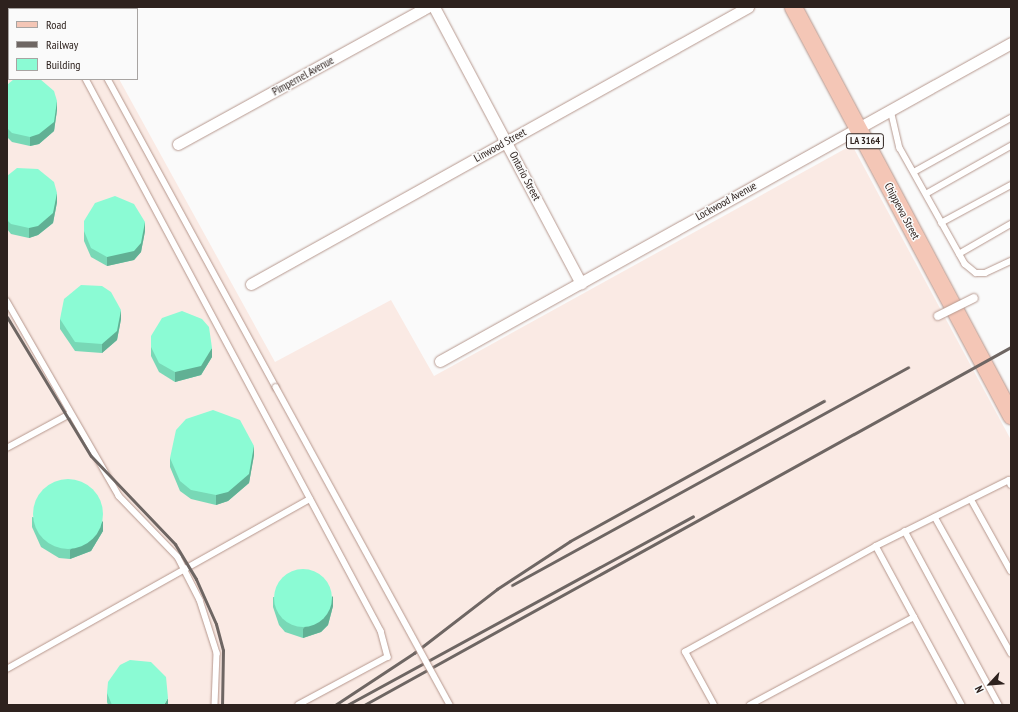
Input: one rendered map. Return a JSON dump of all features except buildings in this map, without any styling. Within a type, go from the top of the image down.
[{"type":"main road","name":"Chippewa Street","points":[[793,7],[1011,415]]},
{"type":"street","name":"Pimpernel Avenue","points":[[178,144],[427,7]]},
{"type":"street","name":"Ontario Street","points":[[434,7],[581,282]]},
{"type":"street","name":"Linwood Street","points":[[251,284],[748,7]]},
{"type":"street","name":"Lockwood Avenue","points":[[440,361],[1011,42]]},
{"type":"street","points":[[938,316],[974,298]]},
{"type":"lane","points":[[87,80],[381,631],[388,657],[299,705]]},
{"type":"lane","points":[[109,80],[450,705]]},
{"type":"lane","points":[[891,109],[900,148],[959,254],[976,273],[993,272],[1011,261]]},
{"type":"lane","points":[[914,172],[1011,118]]},
{"type":"lane","points":[[926,194],[1011,146]]},
{"type":"lane","points":[[941,223],[1011,185]]},
{"type":"lane","points":[[959,254],[1011,224]]},
{"type":"lane","points":[[7,301],[70,414],[119,496],[161,536],[185,570],[200,600],[217,653],[215,705]]},
{"type":"lane","points":[[7,448],[70,414]]},
{"type":"lane","points":[[714,705],[685,652],[905,531],[1009,480],[1011,485]]},
{"type":"lane","points":[[7,669],[310,499]]},
{"type":"lane","points":[[971,499],[1011,571]]},
{"type":"lane","points":[[935,517],[1011,653]]},
{"type":"lane","points":[[905,531],[999,705]]},
{"type":"lane","points":[[876,546],[962,705]]},
{"type":"lane","points":[[750,705],[914,617]]},
{"type":"shaded area","points":[[7,7],[79,7],[8,8],[8,80],[120,80],[275,362],[391,300],[434,376],[852,145],[1011,440],[1011,705],[7,705]]},
{"type":"railway","points":[[7,317],[91,456],[175,544],[196,579],[216,624],[223,650],[222,705]]},
{"type":"railway","points":[[364,705],[1011,347]]},
{"type":"railway","points":[[512,585],[908,367]]},
{"type":"railway","points":[[335,705],[414,653],[497,589],[570,541],[824,401]]},
{"type":"railway","points":[[347,705],[693,516]]}]
